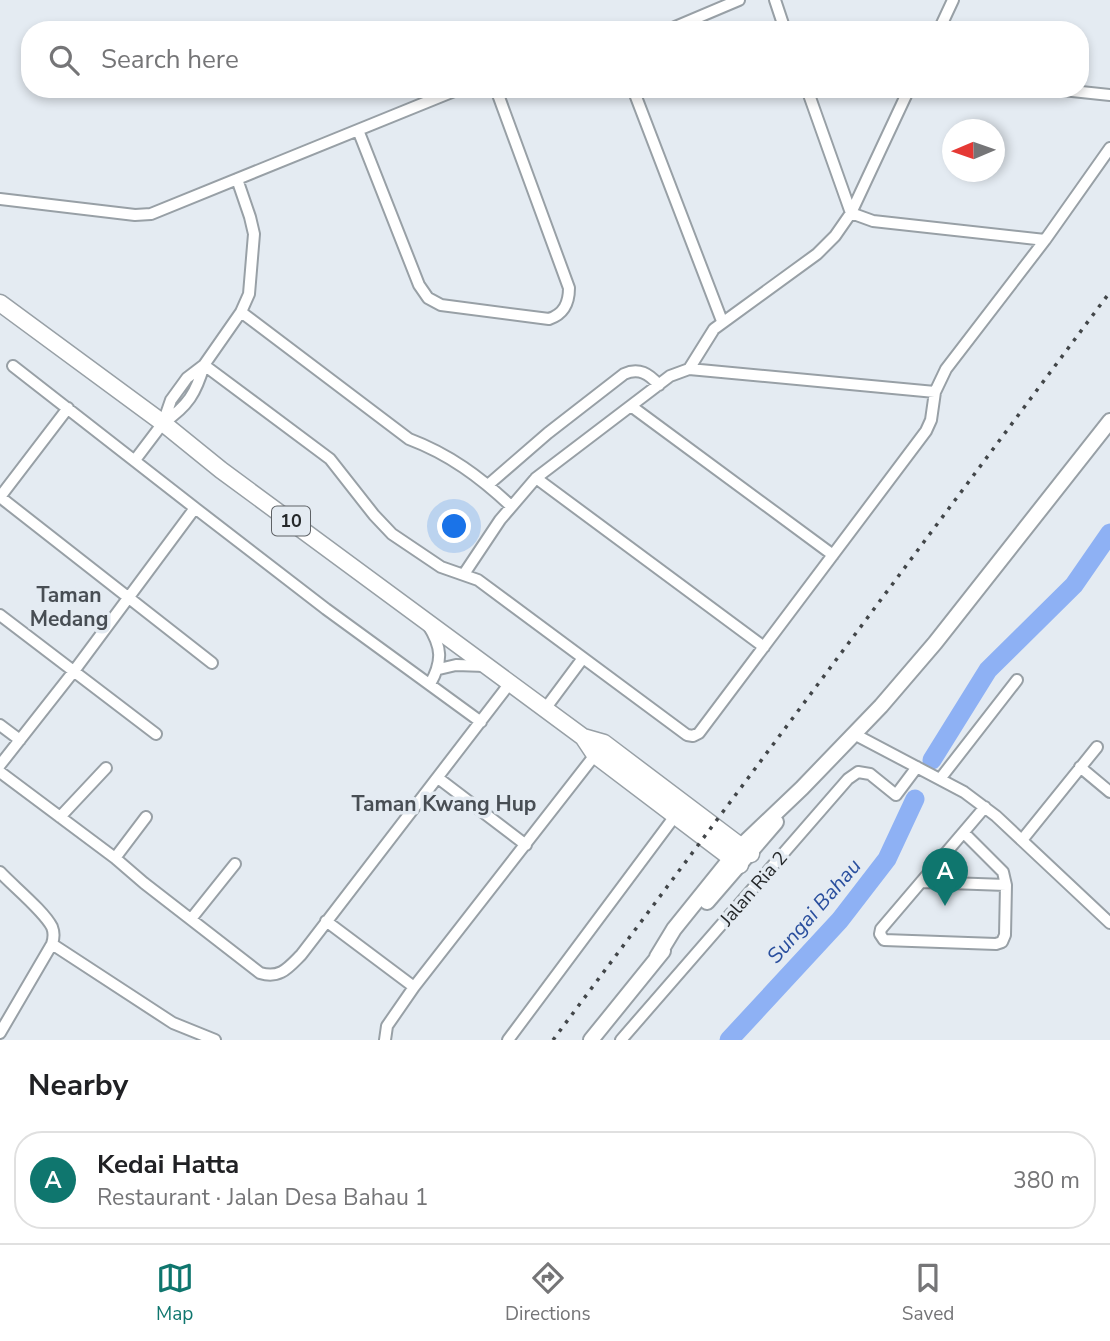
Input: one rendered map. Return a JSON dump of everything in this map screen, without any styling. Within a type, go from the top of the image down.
[{"type":"main road","name":"10","points":[[0,303],[599,749],[715,824],[741,856]]},
{"type":"main road","points":[[591,1040],[741,856],[855,734],[935,643],[1110,421]]},
{"type":"main road","name":"10","points":[[599,749],[676,816],[741,856]]},
{"type":"street","points":[[689,21],[739,0]]},
{"type":"street","points":[[775,0],[782,21]]},
{"type":"street","points":[[943,21],[953,0]]},
{"type":"street","points":[[1089,93],[1110,95]]},
{"type":"street","points":[[0,199],[150,214],[437,98]]},
{"type":"street","points":[[358,130],[419,285],[428,298],[441,305],[542,319],[555,317],[568,302],[568,282],[499,98]]},
{"type":"street","points":[[637,98],[722,321]]},
{"type":"street","points":[[810,98],[850,214]]},
{"type":"street","points":[[689,369],[706,338],[722,321],[817,254],[835,236],[850,214],[905,98]]},
{"type":"street","points":[[204,365],[330,459],[392,534],[441,567],[478,580],[693,736],[699,733],[926,432],[931,420],[934,392],[946,369],[1045,240],[1110,148]]},
{"type":"street","points":[[135,460],[163,423],[181,411],[198,388],[204,365],[242,312],[251,285],[254,234],[237,179]]},
{"type":"street","points":[[850,214],[873,221],[1045,240]]},
{"type":"street","points":[[242,312],[408,439],[436,449],[488,485],[510,506]]},
{"type":"street","points":[[13,366],[326,609],[481,722]]},
{"type":"street","points":[[464,575],[510,506],[536,478],[670,376],[689,369],[934,392]]},
{"type":"street","points":[[488,485],[548,433],[624,374],[635,370],[646,373],[659,385]]},
{"type":"street","points":[[631,406],[833,555]]},
{"type":"street","points":[[68,408],[0,497],[212,663]]},
{"type":"street","points":[[536,478],[764,647]]},
{"type":"street","points":[[0,765],[75,671],[195,508]]},
{"type":"street","points":[[0,615],[156,734]]},
{"type":"street","points":[[426,621],[436,642],[439,669],[430,684]]},
{"type":"street","points":[[545,709],[583,658]]},
{"type":"street","points":[[439,669],[456,665],[487,666]]},
{"type":"street","points":[[940,779],[1017,680]]},
{"type":"street","points":[[0,772],[115,858],[260,973],[279,975],[287,970],[326,921],[510,683]]},
{"type":"street","points":[[0,725],[20,740]]},
{"type":"street","points":[[855,734],[964,792],[985,807],[1110,923]]},
{"type":"street","points":[[1022,840],[1097,747]]},
{"type":"street","points":[[385,1040],[387,1026],[414,987],[599,749]]},
{"type":"street","name":"Jalan Ria 2","points":[[621,1040],[848,779],[858,772],[870,774],[896,795],[917,767]]},
{"type":"street","points":[[1080,767],[1110,792]]},
{"type":"street","points":[[60,817],[106,768]]},
{"type":"street","points":[[438,778],[527,845]]},
{"type":"street","points":[[964,833],[1000,867],[1006,878],[1005,935],[1002,942],[996,944],[884,940],[880,934],[881,929],[985,807]]},
{"type":"street","points":[[508,1040],[676,816]]},
{"type":"street","points":[[115,858],[146,817]]},
{"type":"street","points":[[191,919],[235,864]]},
{"type":"street","points":[[0,872],[51,926],[54,936],[52,944],[2,1027]]},
{"type":"street","points":[[921,882],[1006,885]]},
{"type":"street","points":[[326,921],[414,987]]},
{"type":"street","points":[[52,944],[173,1023],[215,1040]]},
{"type":"waterway","name":"Sungai Bahau","points":[[932,760],[988,670],[1074,585],[1110,533]]},
{"type":"waterway","name":"Sungai Bahau","points":[[729,1040],[840,920],[887,859],[915,799]]},
{"type":"railway","points":[[553,1040],[1110,292]]},
{"type":"place","name":"Kedai Hatta","points":[[945,906]]},
{"type":"district","name":"Taman Medang","points":[[69,607]]},
{"type":"district","name":"Taman Kwang Hup","points":[[444,804]]}]
